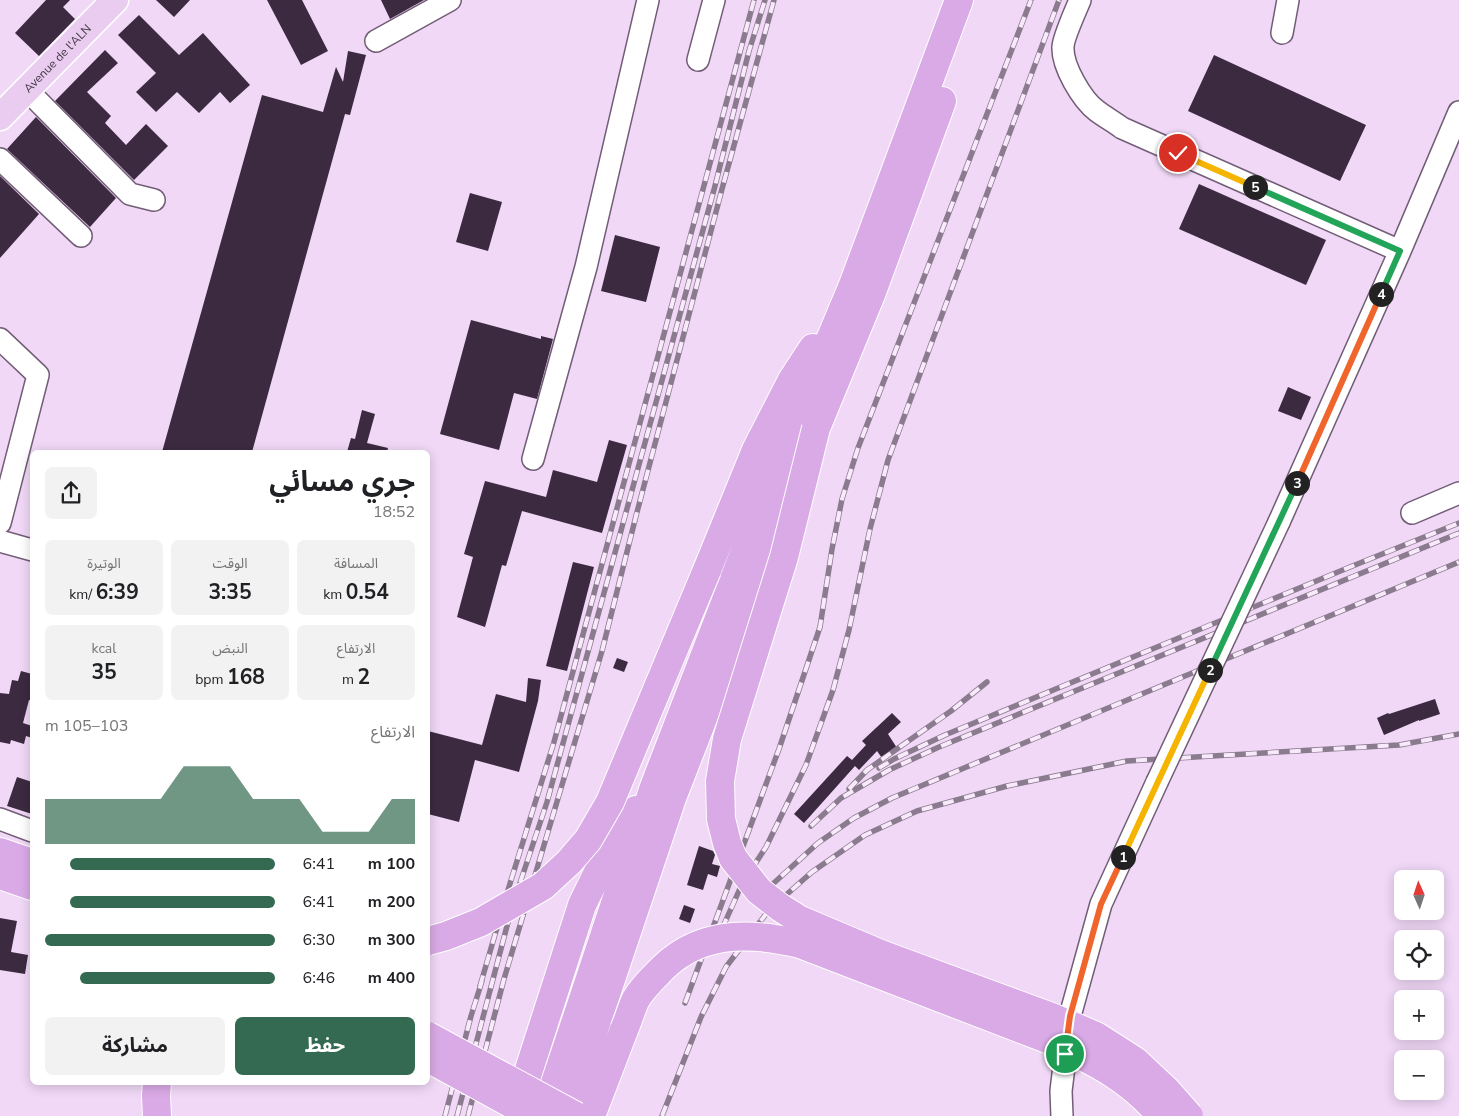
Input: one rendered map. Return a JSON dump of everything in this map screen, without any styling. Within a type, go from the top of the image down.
[{"type":"highway","points":[[544,1116],[654,787],[784,450],[853,285],[959,0]]},
{"type":"highway","points":[[565,1116],[672,798],[816,428],[872,292],[979,0]]},
{"type":"highway","points":[[430,940],[481,922],[543,886],[569,862],[588,840],[610,802],[756,450],[792,380],[853,285]]},
{"type":"highway","points":[[816,428],[784,557],[726,739],[720,781],[721,818],[733,858],[759,891],[800,920],[883,955],[1054,1018],[1096,1036],[1135,1062],[1167,1091],[1189,1116]]},
{"type":"highway","points":[[514,1116],[582,905],[613,844],[654,787]]},
{"type":"highway","points":[[0,852],[30,862]]},
{"type":"highway","points":[[0,875],[30,885]]},
{"type":"highway","points":[[591,1116],[636,1000],[647,984],[663,966],[701,942],[745,935],[800,944],[1057,1044],[1088,1058],[1125,1080],[1161,1116]]},
{"type":"highway","points":[[430,1037],[576,1116]]},
{"type":"highway","points":[[430,1059],[534,1116]]},
{"type":"highway","points":[[157,1085],[157,1116]]},
{"type":"main road","name":"Avenue de l'ALN","points":[[0,117],[115,0]]},
{"type":"street","points":[[376,41],[450,0]]},
{"type":"street","points":[[533,459],[586,267],[648,0]]},
{"type":"street","points":[[698,60],[714,0]]},
{"type":"street","points":[[1080,0],[1063,46],[1065,61],[1070,74],[1095,110],[1122,128],[1400,251]]},
{"type":"street","points":[[1282,33],[1288,0]]},
{"type":"street","points":[[27,90],[130,194],[154,200]]},
{"type":"street","points":[[1062,1116],[1061,1092],[1070,1016],[1101,904],[1279,522],[1400,251],[1459,112]]},
{"type":"street","points":[[0,160],[81,236]]},
{"type":"street","points":[[0,339],[38,375],[0,523]]},
{"type":"street","points":[[1412,513],[1459,493]]},
{"type":"street","points":[[0,541],[30,549]]},
{"type":"street","points":[[0,820],[30,830]]},
{"type":"building","points":[[46,0],[70,0],[63,7],[75,19],[39,56],[15,33]]},
{"type":"building","points":[[156,0],[190,0],[174,17]]},
{"type":"building","points":[[267,0],[302,0],[328,51],[301,65]]},
{"type":"building","points":[[381,0],[424,0],[390,19]]},
{"type":"building","points":[[139,15],[179,55],[203,33],[250,85],[230,103],[220,92],[199,113],[177,92],[156,112],[136,92],[156,73],[118,35]]},
{"type":"building","points":[[105,50],[118,63],[87,92],[111,116],[105,123],[126,145],[146,124],[168,146],[134,180],[55,101]]},
{"type":"building","points":[[348,51],[366,55],[350,115],[345,114],[253,450],[163,450],[262,95],[323,112],[336,67],[343,82]]},
{"type":"building","points":[[1214,55],[1366,125],[1340,181],[1188,111]]},
{"type":"building","points":[[36,117],[116,198],[90,227],[7,149]]},
{"type":"building","points":[[0,176],[39,214],[0,258]]},
{"type":"building","points":[[1199,184],[1326,240],[1306,285],[1179,229]]},
{"type":"building","points":[[470,193],[502,202],[488,251],[456,242]]},
{"type":"building","points":[[615,235],[660,247],[646,302],[601,291]]},
{"type":"building","points":[[471,320],[541,339],[541,336],[553,339],[537,399],[514,393],[499,450],[440,434]]},
{"type":"building","points":[[1288,387],[1311,397],[1301,420],[1278,411]]},
{"type":"building","points":[[362,410],[375,414],[367,443],[388,448],[388,450],[348,450],[351,438],[355,439]]},
{"type":"building","points":[[609,440],[627,445],[602,533],[522,511],[506,566],[502,565],[485,627],[457,617],[473,557],[464,554],[485,481],[546,497],[553,470],[597,482]]},
{"type":"building","points":[[573,562],[594,567],[567,671],[546,666]]},
{"type":"building","points":[[617,658],[628,662],[624,672],[613,668]]},
{"type":"building","points":[[21,671],[30,673],[30,700],[23,723],[30,725],[30,737],[26,736],[24,744],[11,740],[10,744],[0,742],[0,693],[9,694],[12,680],[18,681]]},
{"type":"building","points":[[528,678],[541,680],[538,701],[519,772],[475,760],[459,822],[430,815],[430,732],[482,745],[496,694],[526,702]]},
{"type":"building","points":[[1435,699],[1440,714],[1419,720],[1384,735],[1377,718]]},
{"type":"building","points":[[892,713],[901,722],[888,734],[897,748],[882,758],[877,751],[859,770],[855,766],[804,823],[794,814],[847,756],[852,760],[866,745],[862,741]]},
{"type":"building","points":[[17,777],[30,781],[30,813],[7,806]]},
{"type":"building","points":[[699,846],[713,851],[715,855],[712,864],[720,866],[717,877],[708,874],[703,890],[687,885]]},
{"type":"building","points":[[684,905],[695,909],[690,923],[679,919]]},
{"type":"building","points":[[0,918],[17,921],[11,952],[28,955],[25,974],[0,970]]},
{"type":"railway","points":[[480,986],[554,742],[754,0]]},
{"type":"railway","points":[[457,1116],[512,907],[547,802],[715,186],[749,51],[765,0]]},
{"type":"railway","points":[[468,1116],[504,979],[602,651],[722,189],[774,0]]},
{"type":"railway","points":[[685,1003],[779,749],[820,627],[842,499],[858,448],[1031,0]]},
{"type":"railway","points":[[713,949],[742,884],[766,847],[806,765],[833,690],[849,630],[870,529],[888,460],[1059,0]]},
{"type":"railway","points":[[879,768],[945,735],[1459,523]]},
{"type":"railway","points":[[811,826],[841,798],[889,770],[939,747],[1459,533]]},
{"type":"railway","points":[[765,891],[818,843],[854,818],[892,798],[1459,562]]},
{"type":"railway","points":[[849,789],[867,770],[951,711],[987,682]]},
{"type":"railway","points":[[662,1116],[701,1017],[726,967],[769,910],[812,872],[865,835],[917,811],[1007,786],[1127,761],[1399,745],[1459,734]]},
{"type":"railway","points":[[445,1116],[482,981]]},
{"type":"route","points":[[1065,1054],[1070,1016],[1101,904],[1279,522],[1400,251],[1178,153]]}]
